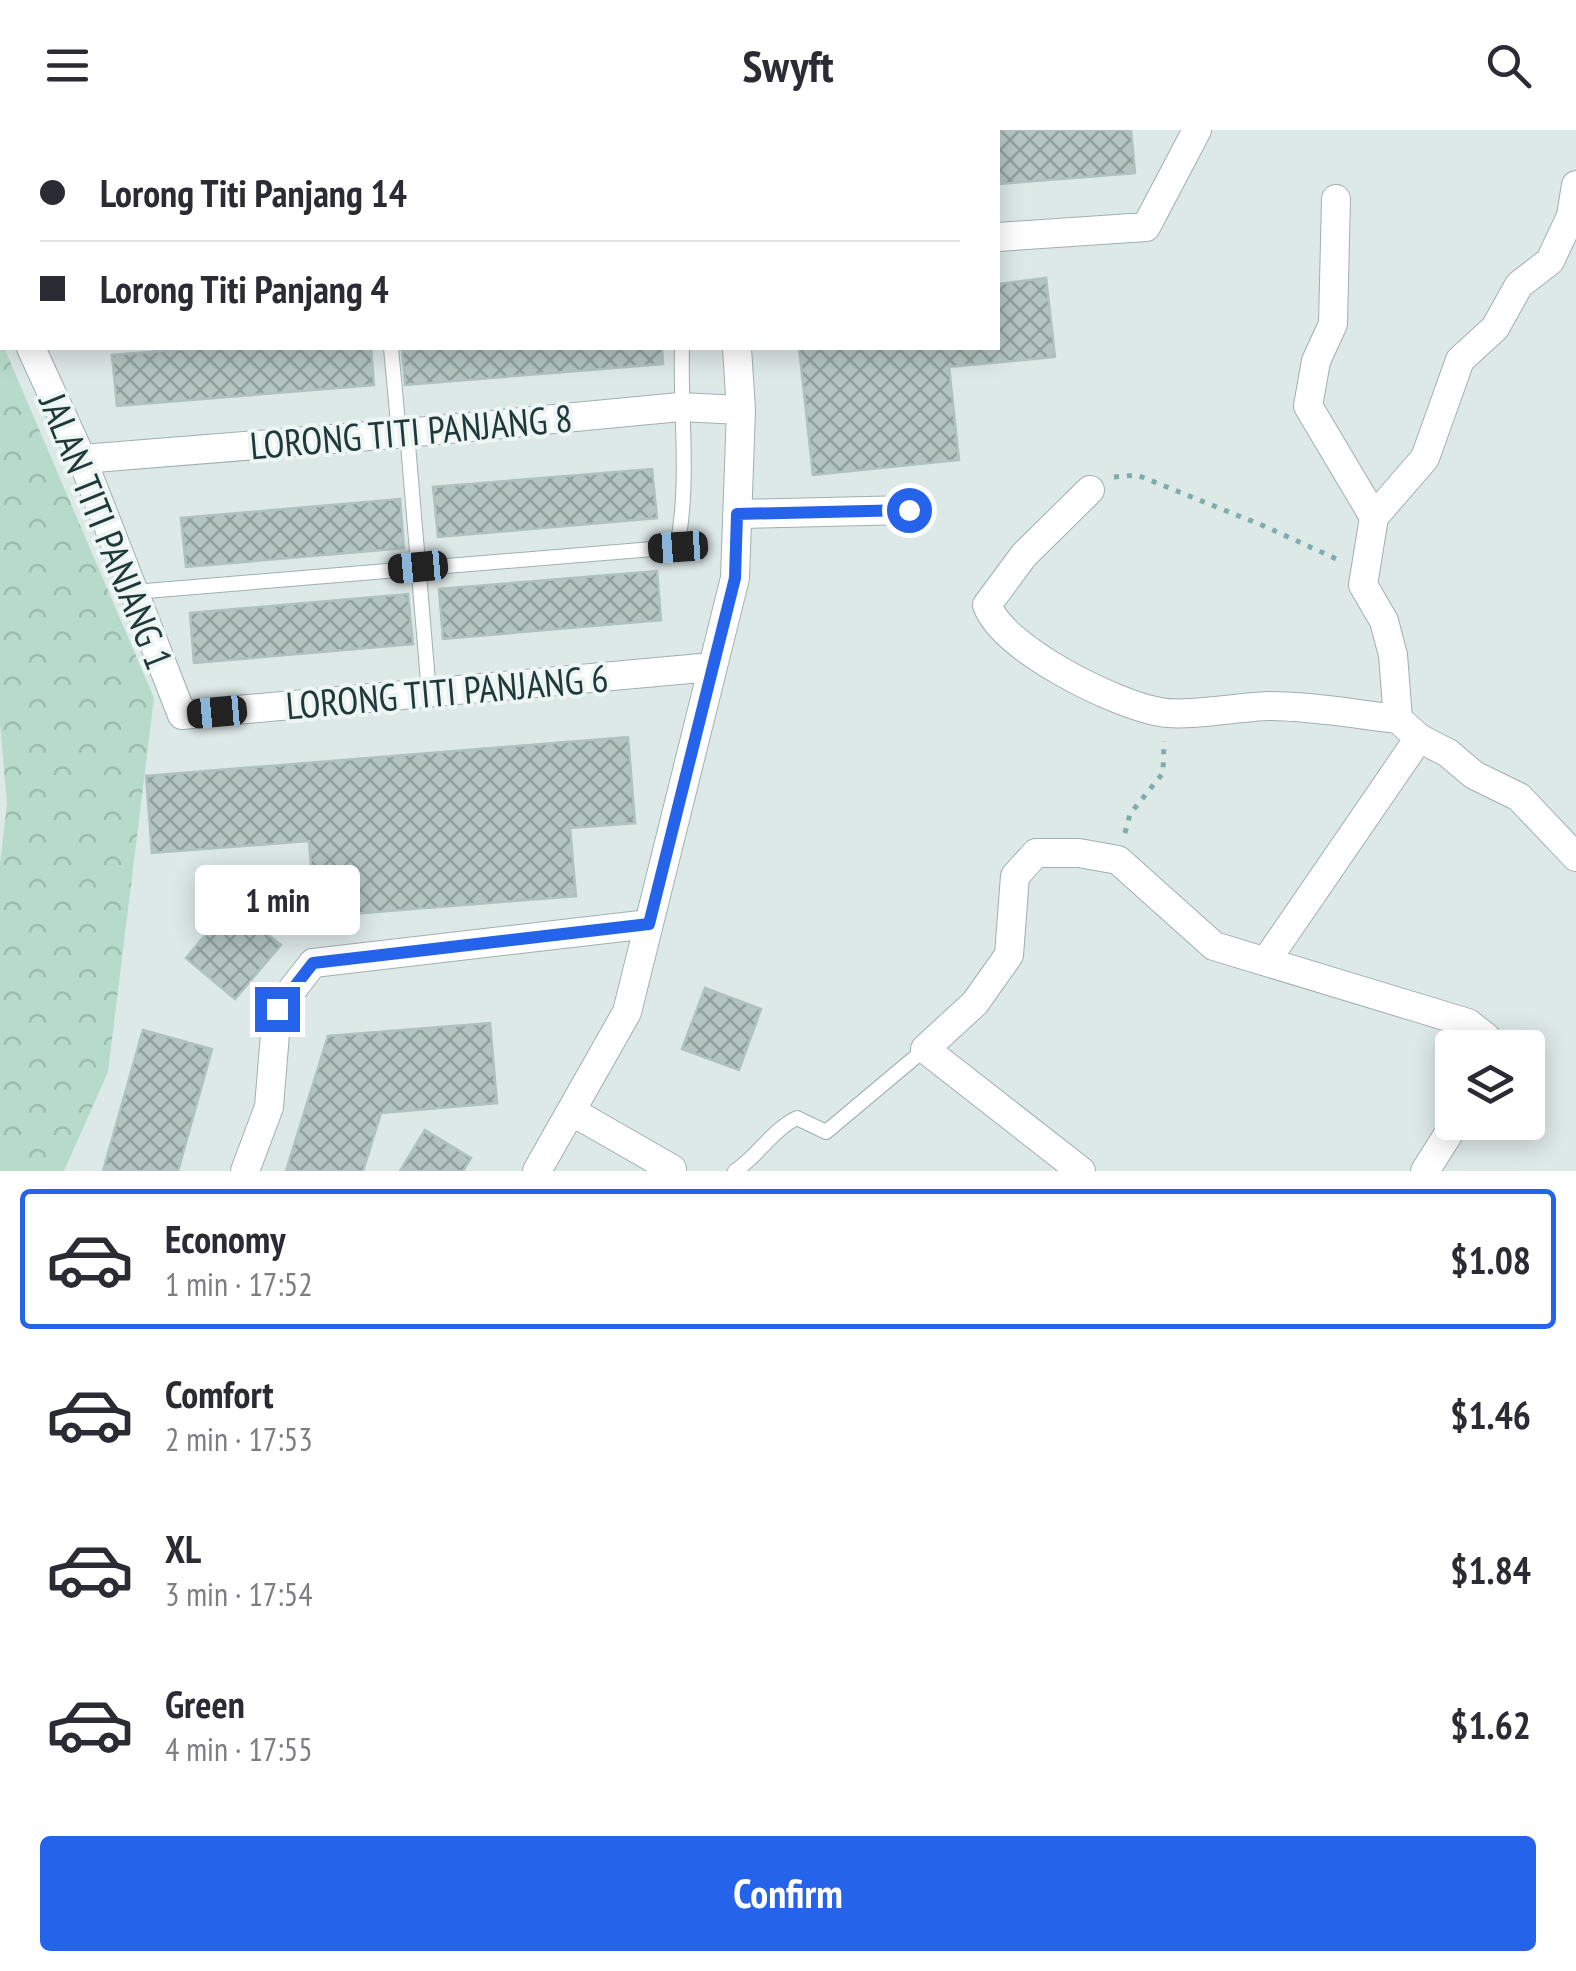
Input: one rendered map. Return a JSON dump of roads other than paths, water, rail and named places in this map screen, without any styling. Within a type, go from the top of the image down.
[{"type":"street","points":[[1000,237],[1146,227],[1197,130]]},
{"type":"street","points":[[1266,961],[1408,728],[1384,621],[1363,586],[1374,517],[1425,458],[1460,360],[1494,328],[1519,285],[1550,260],[1571,216],[1576,185]]},
{"type":"street","points":[[1336,200],[1333,324],[1316,362],[1308,406],[1374,517]]},
{"type":"street","name":"JALAN TITI PANJANG 1","points":[[32,350],[82,459],[182,715]]},
{"type":"street","points":[[538,1171],[627,1012],[735,578],[741,410],[737,350]]},
{"type":"street","name":"LORONG TITI PANJANG 8","points":[[82,459],[680,407],[741,410]]},
{"type":"street","points":[[1090,490],[1024,555],[987,608],[1044,662],[1116,700],[1163,713],[1271,706],[1408,728],[1474,774],[1519,797],[1576,857]]},
{"type":"street","points":[[737,514],[909,510]]},
{"type":"street","name":"LORONG TITI PANJANG 6","points":[[182,715],[712,668]]},
{"type":"street","points":[[1081,1171],[925,1048],[976,1003],[1010,956],[1015,876],[1036,853],[1079,853],[1118,860],[1214,946],[1468,1023],[1477,1030]]},
{"type":"street","points":[[245,1171],[269,1107],[277,1009],[313,963],[649,924]]},
{"type":"street","points":[[571,1111],[680,1170]]},
{"type":"street","points":[[1425,1171],[1445,1140]]},
{"type":"lane","points":[[391,350],[418,567],[428,693]]},
{"type":"lane","points":[[134,592],[678,547],[684,510],[682,350]]},
{"type":"lane","points":[[735,1171],[797,1118],[826,1132],[925,1048]]}]
